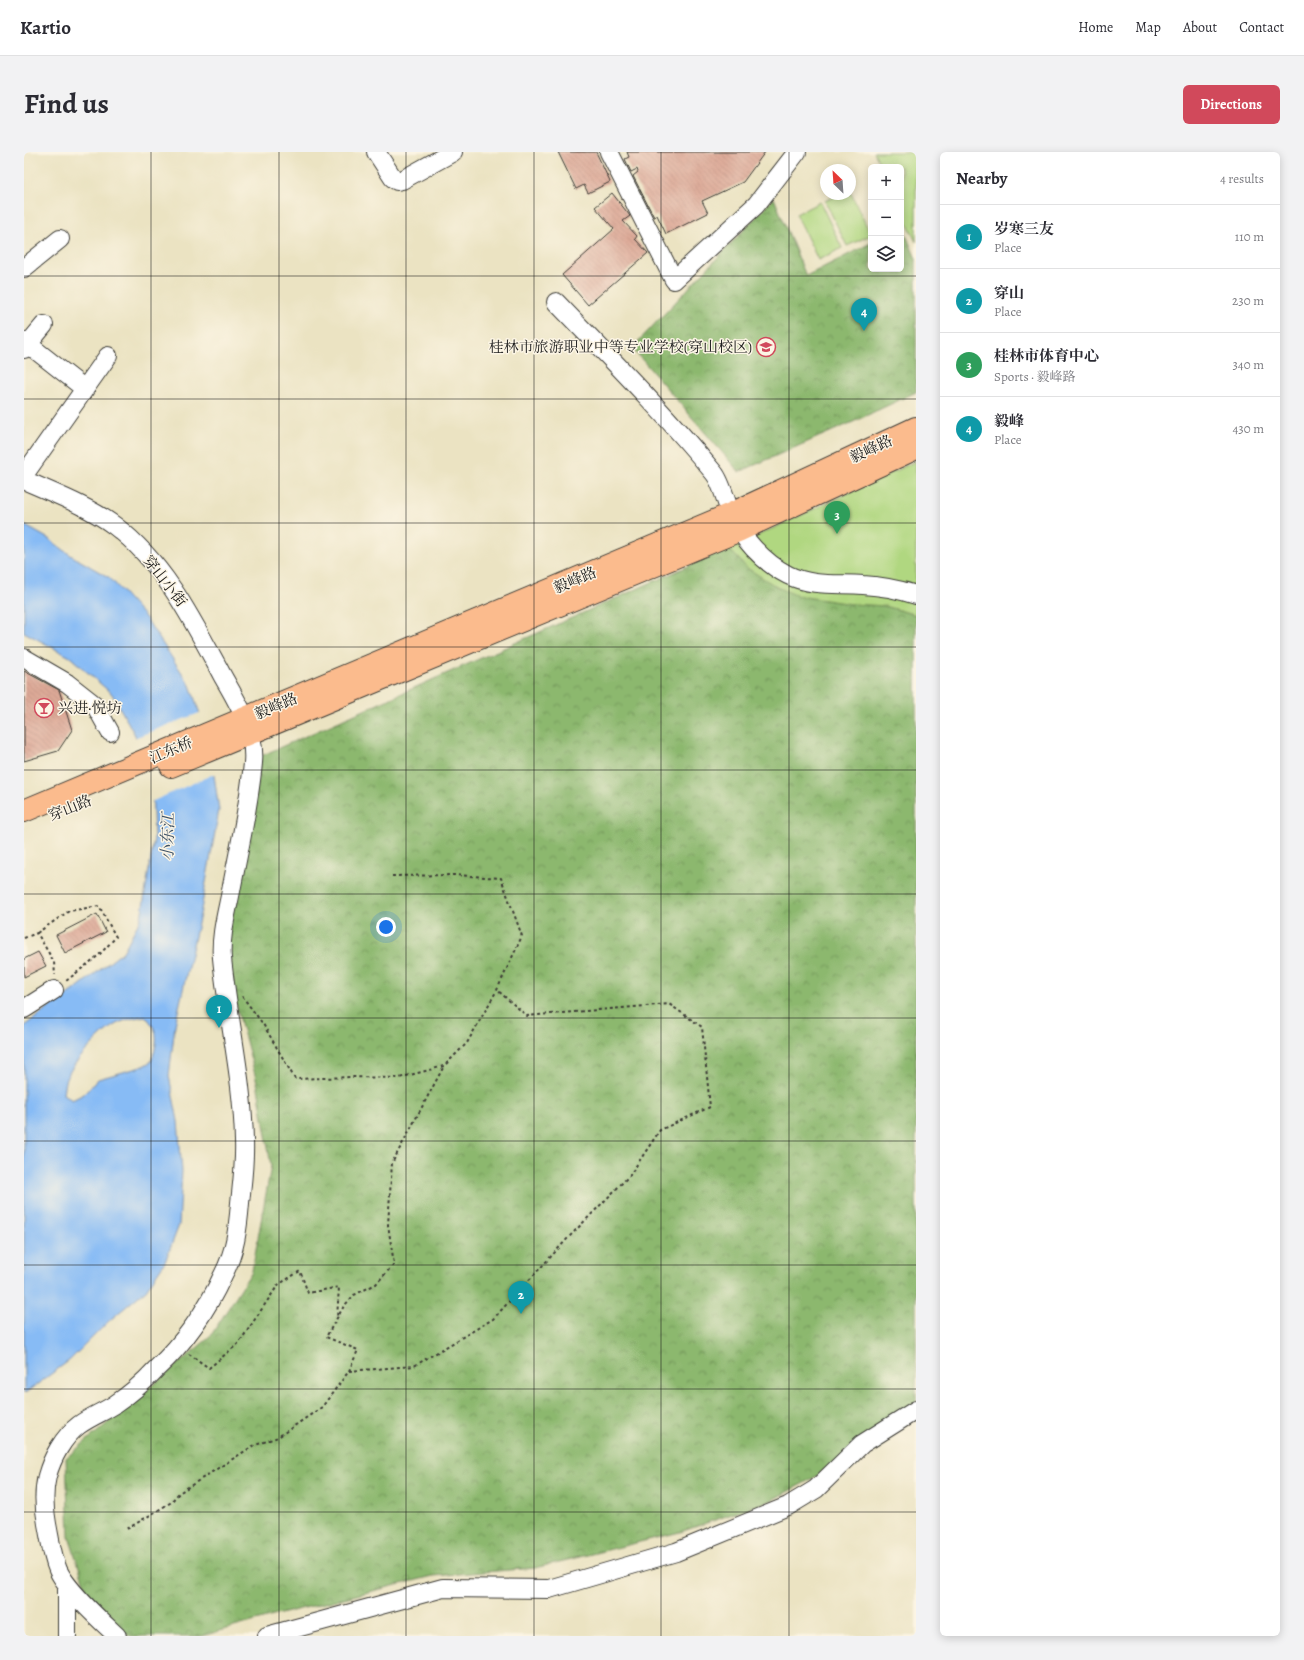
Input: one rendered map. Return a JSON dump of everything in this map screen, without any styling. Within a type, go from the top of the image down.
[{"type":"main road","name":"毅峰路","points":[[735,522],[916,428]]},
{"type":"main road","name":"毅峰路","points":[[240,729],[916,448]]},
{"type":"main road","name":"江东桥","points":[[114,782],[240,729]]},
{"type":"main road","name":"穿山路","points":[[27,809],[114,782]]},
{"type":"main road","name":"穿山路","points":[[24,827],[114,782]]},
{"type":"street","points":[[376,152],[393,178],[397,181],[402,180],[453,152]]},
{"type":"street","points":[[609,152],[674,280],[756,205],[797,152]]},
{"type":"street","points":[[24,268],[60,239]]},
{"type":"street","points":[[556,302],[624,372],[716,474],[735,522],[760,554],[772,565],[787,575],[801,580],[823,584],[883,586],[912,592]]},
{"type":"street","points":[[44,325],[25,345],[85,389]]},
{"type":"street","points":[[24,475],[108,356]]},
{"type":"street","name":"穿山小街","points":[[24,480],[68,500],[114,525],[154,564],[188,610],[240,729]]},
{"type":"street","points":[[24,658],[67,683],[95,705],[110,732]]},
{"type":"street","points":[[117,1636],[67,1584],[57,1569],[44,1506],[47,1477],[55,1456],[69,1434],[79,1425],[116,1404],[156,1369],[177,1346],[200,1317],[225,1272],[234,1249],[244,1142],[240,1096],[221,952],[225,920],[254,759],[240,729]]},
{"type":"street","points":[[24,1009],[54,990]]},
{"type":"street","points":[[267,1636],[443,1588],[549,1589],[676,1552],[788,1506],[816,1489],[862,1444],[916,1410]]},
{"type":"street","points":[[67,1584],[67,1636]]},
{"type":"path","points":[[127,1529],[170,1503],[179,1493],[253,1446],[278,1437],[322,1407],[349,1371],[358,1350],[326,1337],[344,1306],[354,1295],[376,1284],[394,1264],[388,1225],[392,1163],[444,1066],[467,1043],[497,990],[522,936],[500,878],[455,875],[390,876]]},
{"type":"path","points":[[24,938],[37,932],[69,911],[99,906],[116,937],[99,955],[54,990]]},
{"type":"path","points":[[37,932],[54,962],[54,990]]},
{"type":"path","points":[[349,1371],[414,1366],[493,1319],[630,1175],[660,1130],[710,1107],[702,1026],[668,1004],[527,1016],[497,990]]},
{"type":"path","points":[[241,994],[262,1024],[295,1079],[352,1077],[399,1078],[444,1066]]},
{"type":"path","points":[[177,1346],[209,1368],[239,1343],[278,1285],[300,1271],[308,1293],[339,1287],[337,1319]]},
{"type":"green space","points":[[874,152],[916,152],[916,242],[904,216],[904,164],[880,164]]},
{"type":"green space","points":[[774,198],[806,276],[868,245],[868,272],[904,272],[904,230],[916,259],[916,392],[853,422],[739,472],[632,348]]},
{"type":"green space","points":[[854,200],[868,229],[868,236],[847,246],[825,201]]},
{"type":"green space","points":[[820,202],[842,248],[818,260],[796,214]]},
{"type":"green space","points":[[916,461],[916,615],[885,606],[852,604],[798,596],[777,587],[747,568],[729,549]]},
{"type":"green space","points":[[729,548],[747,568],[798,596],[852,604],[885,606],[916,615],[916,1402],[817,1476],[770,1501],[680,1532],[535,1568],[433,1576],[284,1613],[202,1636],[131,1636],[123,1633],[87,1592],[69,1537],[66,1458],[210,1337],[252,1271],[271,1166],[257,1082],[235,1001],[223,971],[254,759]]},
{"type":"water","name":"小东江","points":[[24,525],[49,539],[72,556],[110,578],[145,617],[190,685],[209,740],[219,810],[201,910],[175,1025],[169,1076],[178,1121],[182,1171],[179,1225],[165,1262],[146,1290],[110,1320],[70,1360],[24,1394],[24,1026],[123,952],[141,918],[154,839],[152,785],[135,735],[112,694],[70,657],[24,632]],"holes":[[[145,1016],[150,1022],[156,1038],[155,1049],[151,1062],[141,1067],[98,1079],[84,1094],[72,1100],[63,1094],[65,1081],[69,1073],[86,1050],[107,1030],[120,1022]]]},
{"type":"pier","points":[[202,712],[211,739],[216,773],[151,802],[150,785],[134,738]]},
{"type":"building","points":[[558,152],[596,152],[610,182],[588,193],[584,185],[576,189]]},
{"type":"building","points":[[627,152],[765,152],[743,182],[702,201],[708,213],[666,234],[657,215],[654,217],[633,176],[638,172],[637,169],[631,172],[625,159],[629,157]]},
{"type":"building","points":[[612,193],[630,216],[623,221],[637,236],[635,239],[648,253],[588,305],[562,275],[614,229],[595,207]]},
{"type":"building","name":"兴进·悦坊","points":[[24,671],[59,690],[72,730],[58,751],[24,761]]},
{"type":"building","points":[[97,914],[106,932],[65,953],[56,935]]},
{"type":"building","points":[[38,952],[46,966],[24,977],[24,959]]},
{"type":"place","name":"毅峰","points":[[864,331]]},
{"type":"place","name":"桂林市旅游职业中等专业学校(穿山校区)","points":[[766,347]]},
{"type":"place","name":"桂林市体育中心","points":[[837,534]]},
{"type":"place","name":"兴进·悦坊","points":[[44,708]]},
{"type":"place","name":"岁寒三友","points":[[219,1028]]},
{"type":"place","name":"穿山","points":[[521,1314]]}]
